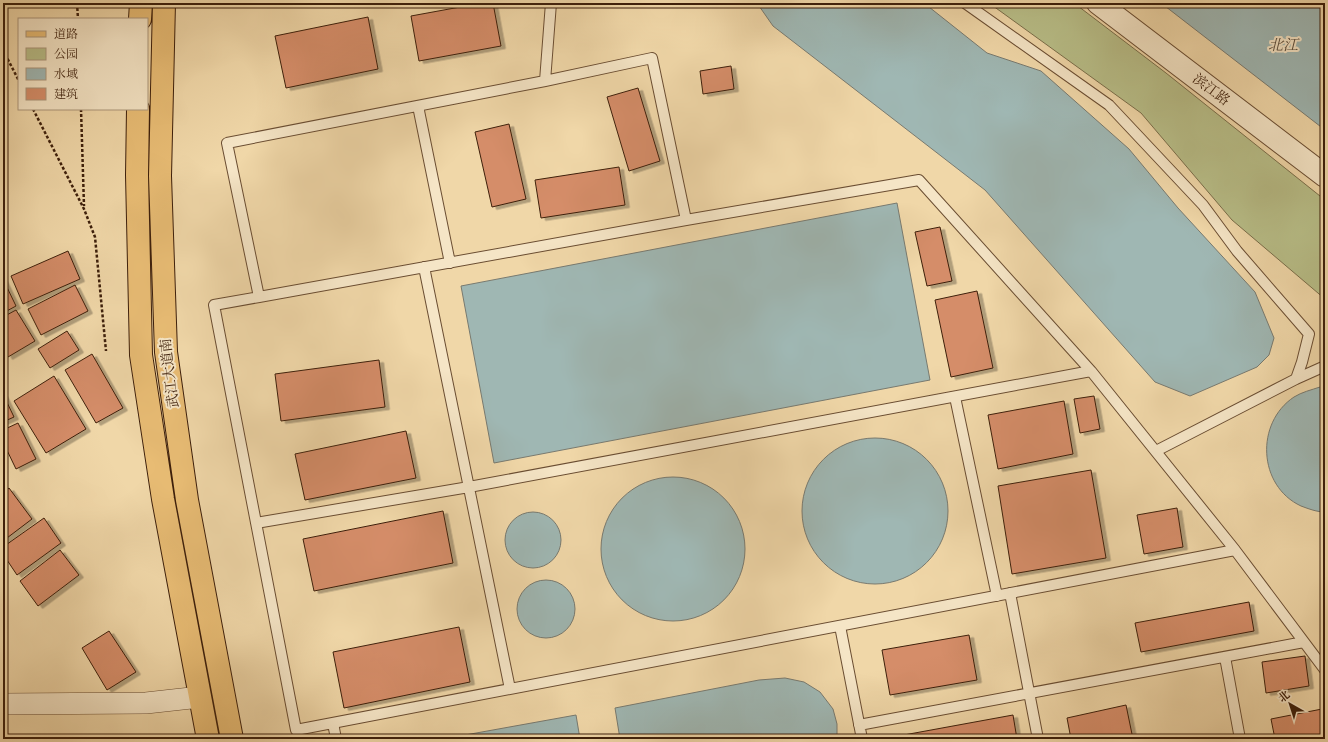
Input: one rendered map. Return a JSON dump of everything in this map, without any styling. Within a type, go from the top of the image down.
[{"type":"main road","points":[[140,3],[140,18]]},
{"type":"main road","name":"武江大道南","points":[[164,3],[160,176],[166,352],[187,500],[232,739]]},
{"type":"main road","name":"武江大道南","points":[[138,110],[137,175],[141,355],[164,499],[208,739]]},
{"type":"street","name":"滨江路","points":[[1098,3],[1325,176]]},
{"type":"street","points":[[3,704],[146,703],[200,697]]},
{"type":"lane","points":[[545,81],[551,3]]},
{"type":"lane","points":[[965,3],[1109,105],[1203,205],[1237,250],[1309,334],[1296,379]]},
{"type":"lane","points":[[259,298],[227,144],[545,81],[652,58],[686,220]]},
{"type":"lane","points":[[418,106],[450,263]]},
{"type":"lane","points":[[1235,550],[296,730],[214,305],[686,220],[919,180],[1091,371],[1235,550],[1325,670]]},
{"type":"lane","points":[[424,267],[510,689]]},
{"type":"lane","points":[[1156,451],[1296,379],[1325,366]]},
{"type":"lane","points":[[256,523],[469,487],[1091,371]]},
{"type":"lane","points":[[954,396],[997,596]]},
{"type":"lane","points":[[1010,593],[1038,739]]},
{"type":"lane","points":[[840,626],[862,739]]},
{"type":"lane","points":[[859,725],[1304,642]]},
{"type":"lane","points":[[1225,657],[1240,739]]},
{"type":"lane","points":[[333,723],[336,739]]},
{"type":"path","points":[[77,3],[78,18]]},
{"type":"path","points":[[3,50],[18,79]]},
{"type":"path","points":[[34,110],[84,209],[95,237],[106,352]]},
{"type":"path","points":[[81,110],[84,209]]},
{"type":"green space","points":[[989,3],[1074,3],[1166,73],[1325,200],[1325,299],[1232,220],[1141,113]]},
{"type":"water","points":[[757,3],[924,3],[987,53],[1041,71],[1129,149],[1178,208],[1255,292],[1274,338],[1269,355],[1257,367],[1190,396],[1155,382],[985,190],[773,26]]},
{"type":"water","name":"北江","points":[[1161,3],[1325,3],[1325,130]]},
{"type":"water","points":[[897,203],[930,380],[494,463],[461,286]]},
{"type":"water","points":[[1320,387],[1325,387],[1325,512],[1316,511],[1301,506],[1287,497],[1276,484],[1270,470],[1267,454],[1268,438],[1273,422],[1281,408],[1297,395]]},
{"type":"water","points":[[875,438],[896,441],[903,444],[921,455],[931,465],[945,490],[948,511],[945,532],[942,539],[931,557],[921,567],[896,581],[875,584],[854,581],[847,578],[829,567],[819,557],[805,532],[802,511],[805,490],[808,483],[819,465],[829,455],[854,441]]},
{"type":"water","points":[[666,477],[680,477],[707,485],[719,493],[729,503],[740,521],[744,535],[744,563],[740,577],[729,595],[719,605],[701,616],[680,621],[666,621],[639,613],[627,605],[617,595],[606,577],[601,556],[601,542],[609,515],[617,503],[627,493],[645,482]]},
{"type":"water","points":[[527,512],[539,512],[553,520],[561,534],[559,551],[553,560],[539,568],[527,568],[517,563],[510,556],[505,546],[505,534],[510,524],[517,517]]},
{"type":"water","points":[[546,580],[562,585],[570,593],[575,609],[570,625],[562,633],[546,638],[530,633],[522,625],[517,609],[522,593],[530,585]]},
{"type":"water","points":[[785,678],[804,682],[820,692],[833,709],[837,724],[837,739],[620,739],[615,708],[759,680]]},
{"type":"water","points":[[576,715],[580,739],[443,739]]},
{"type":"building","points":[[482,3],[493,3],[501,46],[419,61],[411,16]]},
{"type":"building","points":[[368,17],[378,69],[286,88],[275,36]]},
{"type":"building","points":[[731,66],[734,89],[703,94],[700,71]]},
{"type":"building","points":[[638,88],[660,161],[629,171],[607,97]]},
{"type":"building","points":[[509,124],[526,199],[492,207],[475,132]]},
{"type":"building","points":[[619,167],[625,205],[541,218],[535,180]]},
{"type":"building","points":[[940,227],[952,281],[927,286],[915,232]]},
{"type":"building","points":[[68,251],[80,279],[23,304],[11,276]]},
{"type":"building","points":[[3,279],[16,306],[3,313]]},
{"type":"building","points":[[75,285],[88,311],[41,335],[28,309]]},
{"type":"building","points":[[977,291],[993,368],[951,377],[935,300]]},
{"type":"building","points":[[16,310],[35,341],[8,357],[3,348],[3,317]]},
{"type":"building","points":[[67,331],[79,350],[50,368],[38,349]]},
{"type":"building","points":[[92,354],[123,408],[96,423],[65,370]]},
{"type":"building","points":[[379,360],[385,407],[281,421],[275,374]]},
{"type":"building","points":[[54,376],[86,429],[46,453],[14,401]]},
{"type":"building","points":[[3,394],[14,417],[3,422]]},
{"type":"building","points":[[1094,396],[1100,429],[1080,433],[1074,399]]},
{"type":"building","points":[[1064,401],[1073,454],[998,469],[988,415]]},
{"type":"building","points":[[18,423],[36,459],[16,469],[3,442],[3,430]]},
{"type":"building","points":[[406,431],[416,478],[305,500],[295,454]]},
{"type":"building","points":[[1091,470],[1106,558],[1012,574],[998,486]]},
{"type":"building","points":[[9,488],[32,519],[3,541],[3,493]]},
{"type":"building","points":[[1177,508],[1183,547],[1144,554],[1137,515]]},
{"type":"building","points":[[443,511],[453,563],[314,591],[303,539]]},
{"type":"building","points":[[44,518],[61,543],[17,575],[3,554],[3,547]]},
{"type":"building","points":[[60,550],[79,575],[38,606],[20,581]]},
{"type":"building","points":[[1249,602],[1254,631],[1141,652],[1135,623]]},
{"type":"building","points":[[459,627],[470,682],[344,708],[333,652]]},
{"type":"building","points":[[109,631],[136,672],[107,690],[82,648]]},
{"type":"building","points":[[969,635],[977,680],[890,695],[882,650]]},
{"type":"building","points":[[1305,656],[1309,686],[1266,693],[1262,662]]},
{"type":"building","points":[[1126,705],[1133,739],[1071,739],[1067,718]]},
{"type":"building","points":[[1322,709],[1325,725],[1325,739],[1275,739],[1271,719]]},
{"type":"building","points":[[1013,715],[1017,739],[882,739]]}]
